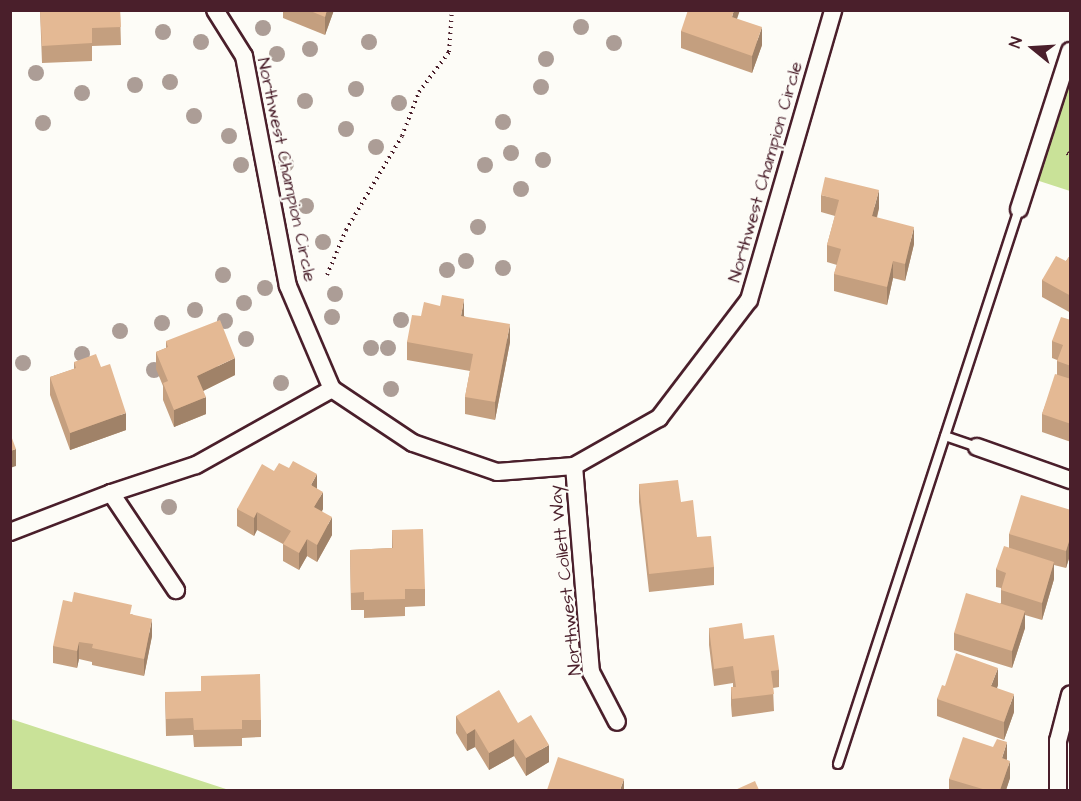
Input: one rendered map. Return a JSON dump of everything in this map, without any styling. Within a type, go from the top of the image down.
[{"type":"street","name":"Northwest Champion Circle","points":[[214,10],[244,56],[288,286],[332,389],[413,443],[497,472],[574,466],[659,418],[749,300],[834,10]]},
{"type":"street","points":[[1019,209],[1071,51]]},
{"type":"street","points":[[10,532],[111,493],[195,465],[332,389]]},
{"type":"street","points":[[977,447],[1071,480]]},
{"type":"street","name":"Northwest Collett Way","points":[[574,466],[591,672],[617,722]]},
{"type":"street","points":[[111,493],[176,590]]},
{"type":"street","points":[[1058,790],[1058,741],[1071,695]]},
{"type":"lane","points":[[838,764],[1019,209]]},
{"type":"lane","points":[[945,436],[977,447]]},
{"type":"path","points":[[327,275],[351,222],[402,136],[419,92],[449,52],[452,10]]},
{"type":"green space","points":[[1070,64],[1070,191],[1033,179]]},
{"type":"green space","points":[[11,719],[229,790],[11,790]]},
{"type":"building","points":[[40,10],[120,10],[121,27],[92,28],[92,43],[42,46]]},
{"type":"building","points":[[308,10],[327,10],[325,17]]},
{"type":"building","points":[[688,10],[734,10],[732,17],[762,27],[752,56],[681,31]]},
{"type":"building","points":[[825,177],[879,190],[872,216],[914,227],[905,264],[893,261],[887,287],[834,274],[841,249],[827,245],[839,200],[821,195]]},
{"type":"building","points":[[1071,254],[1071,296],[1042,280],[1056,256],[1066,261]]},
{"type":"building","points":[[442,295],[464,299],[461,316],[510,324],[495,402],[465,397],[473,354],[407,342],[412,315],[421,316],[424,302],[440,306]]},
{"type":"building","points":[[1061,317],[1071,320],[1071,366],[1057,361],[1063,345],[1052,341]]},
{"type":"building","points":[[220,320],[235,358],[197,376],[206,397],[174,410],[163,383],[168,381],[156,352],[168,347],[166,341]]},
{"type":"building","points":[[96,354],[101,367],[110,364],[126,413],[70,433],[50,377],[76,368],[74,362]]},
{"type":"building","points":[[1055,374],[1071,379],[1071,424],[1042,414]]},
{"type":"building","points":[[10,433],[16,449],[10,451]]},
{"type":"building","points":[[293,461],[317,474],[311,485],[323,492],[314,507],[332,517],[317,545],[307,539],[299,553],[283,544],[291,531],[257,512],[254,518],[237,509],[262,464],[274,471],[279,463],[289,468]]},
{"type":"building","points":[[678,480],[681,502],[693,500],[697,537],[711,536],[714,567],[649,574],[639,484]]},
{"type":"building","points":[[1021,495],[1071,510],[1071,535],[1066,551],[1009,534]]},
{"type":"building","points":[[423,529],[425,589],[405,589],[405,599],[364,600],[364,592],[351,593],[350,550],[393,548],[392,530]]},
{"type":"building","points":[[1004,546],[1054,562],[1042,603],[1001,590],[1006,573],[996,569]]},
{"type":"building","points":[[74,592],[132,605],[130,614],[152,619],[144,659],[92,648],[93,644],[79,642],[77,651],[53,646],[63,600],[72,602]]},
{"type":"building","points":[[966,593],[1025,611],[1012,651],[954,633]]},
{"type":"building","points":[[742,623],[744,639],[774,635],[779,670],[771,671],[774,694],[732,699],[731,687],[736,687],[733,666],[714,669],[709,628]]},
{"type":"building","points":[[956,653],[998,668],[991,686],[1014,694],[1004,722],[937,699],[942,685],[945,686]]},
{"type":"building","points":[[260,674],[261,720],[242,720],[242,729],[194,730],[193,718],[166,719],[165,692],[201,691],[201,676]]},
{"type":"building","points":[[499,690],[518,723],[531,715],[549,745],[526,758],[514,739],[489,753],[475,729],[467,734],[456,716]]},
{"type":"building","points":[[963,737],[993,747],[997,739],[1007,742],[1002,758],[1010,761],[1000,790],[986,790],[949,779]]},
{"type":"building","points":[[558,757],[624,779],[620,790],[547,790]]},
{"type":"building","points":[[755,781],[759,790],[735,790]]}]
